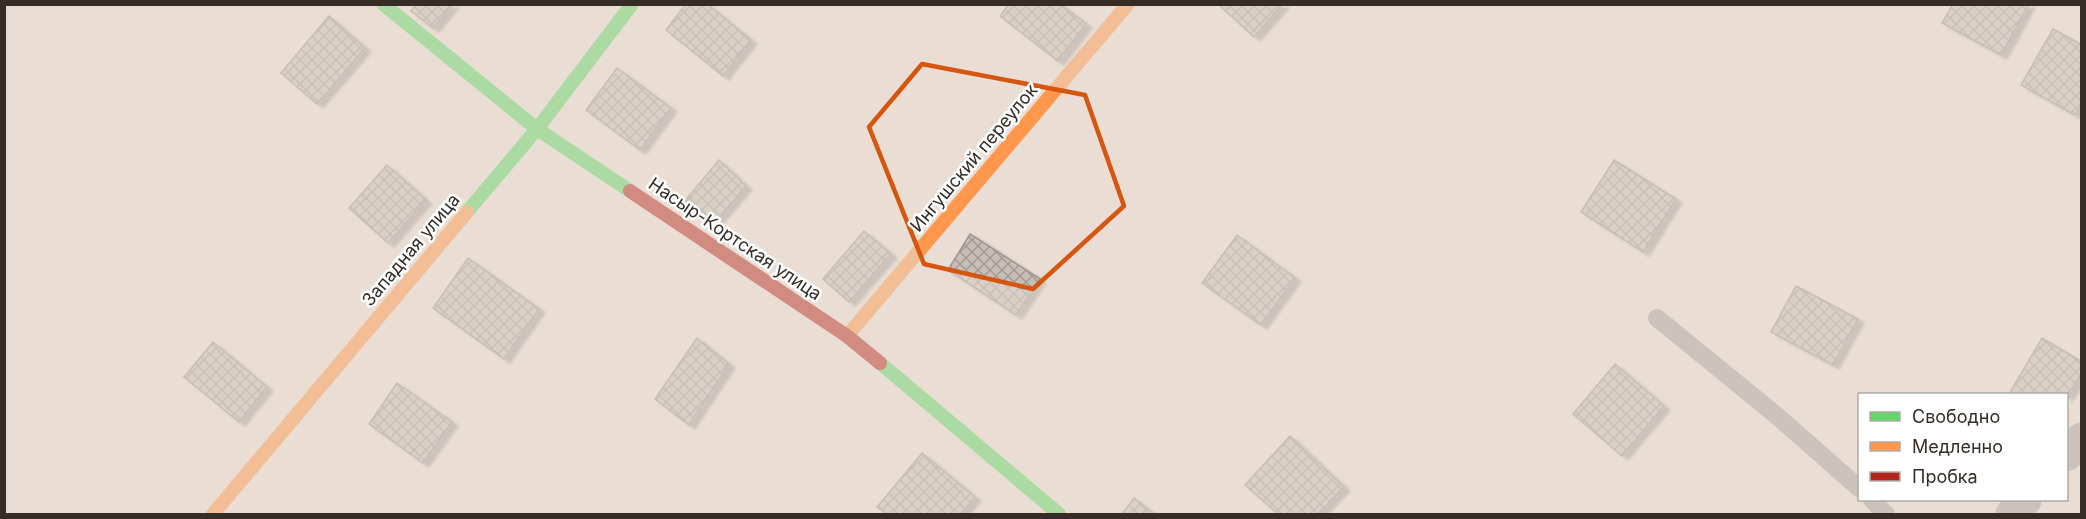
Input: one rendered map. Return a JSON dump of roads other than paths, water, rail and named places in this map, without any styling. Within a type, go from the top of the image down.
[{"type":"street","name":"Насыр-Кортская улица","points":[[383,4],[537,129],[847,336],[1059,514]]},
{"type":"street","name":"Западная улица","points":[[213,514],[537,129],[632,4]]},
{"type":"street","name":"Ингушский переулок","points":[[847,336],[1128,4]]},
{"type":"street","points":[[2068,454],[2082,439]]},
{"type":"street","points":[[2012,514],[2024,501]]},
{"type":"lane","points":[[1657,318],[1776,415],[1858,487]]},
{"type":"lane","points":[[1873,501],[1886,514]]}]
